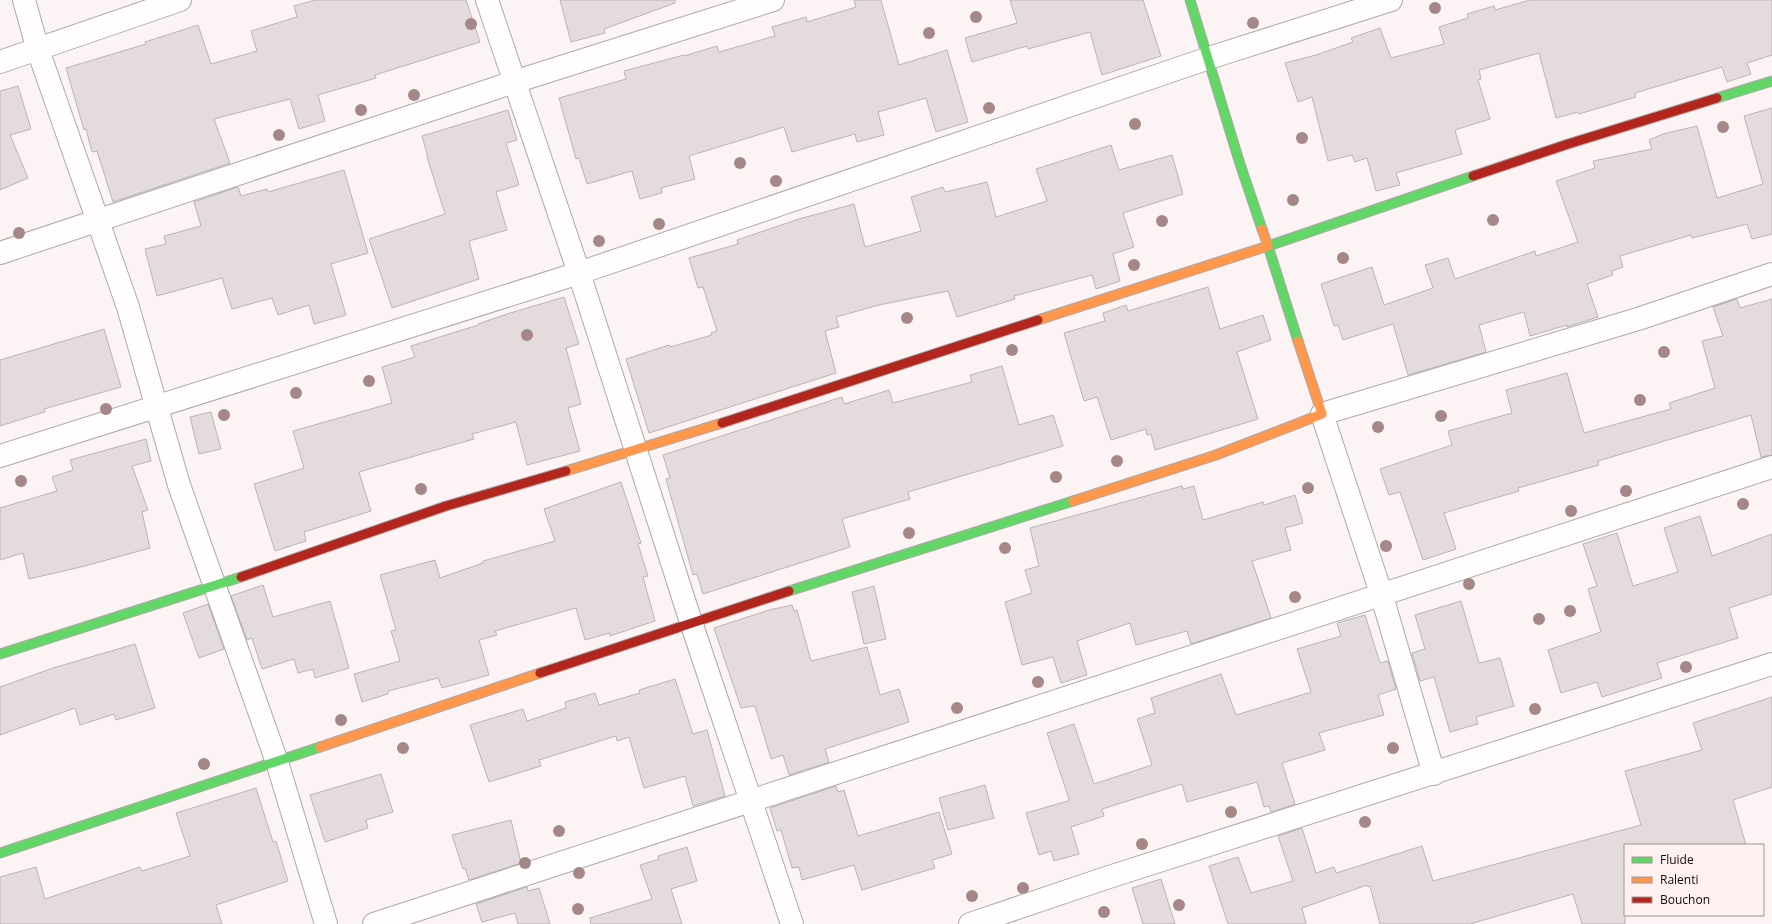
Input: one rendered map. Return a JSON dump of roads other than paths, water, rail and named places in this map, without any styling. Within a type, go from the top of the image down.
[{"type":"street","points":[[24,0],[38,50],[128,307],[179,484],[277,762],[326,924]]},
{"type":"street","points":[[0,62],[180,0]]},
{"type":"street","points":[[487,0],[579,273],[691,622],[792,924]]},
{"type":"street","points":[[0,254],[514,82],[773,0]]},
{"type":"street","points":[[1190,0],[1209,58],[1240,164],[1381,593],[1434,774]]},
{"type":"street","points":[[0,456],[156,405],[579,273],[1209,58],[1391,0]]},
{"type":"street","points":[[0,654],[215,586],[446,506],[635,450],[1268,246],[1568,144],[1772,81]]},
{"type":"street","points":[[0,853],[277,762],[691,622],[1216,455],[1322,414],[1638,319],[1772,274]]},
{"type":"street","points":[[374,924],[1381,593],[1772,467]]},
{"type":"street","points":[[970,924],[1103,879],[1434,774],[1772,664]]}]
